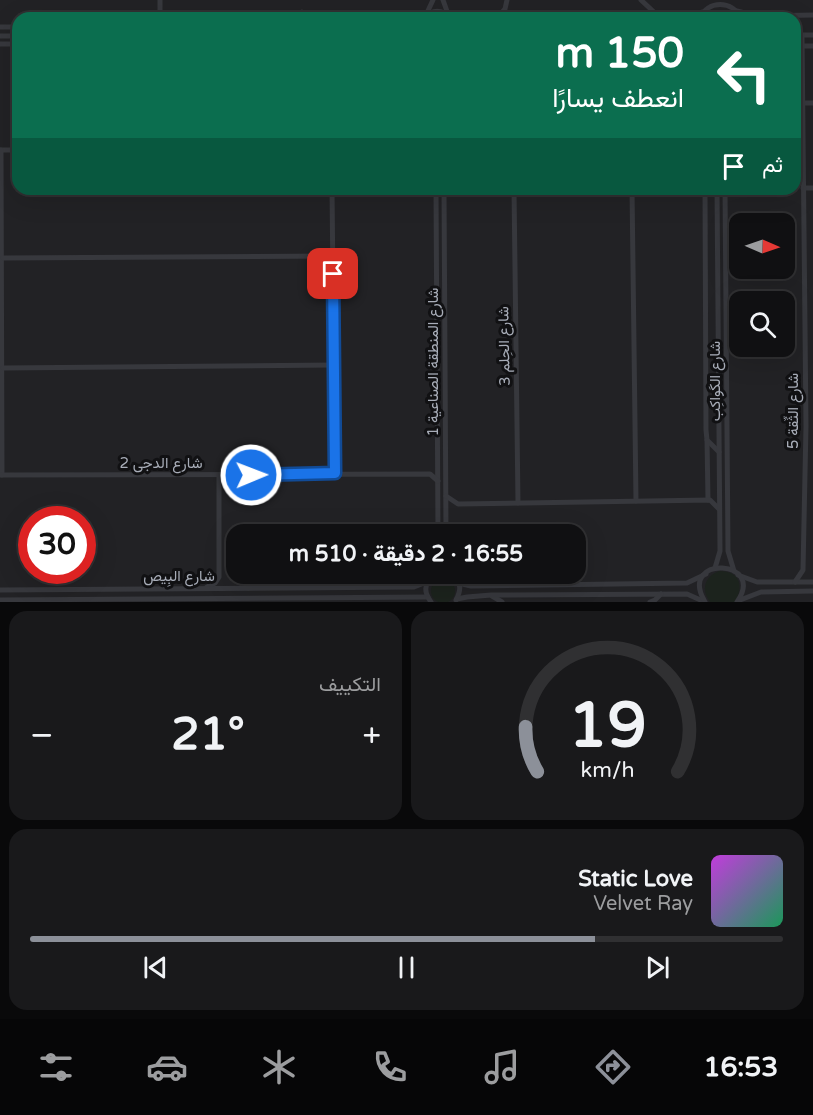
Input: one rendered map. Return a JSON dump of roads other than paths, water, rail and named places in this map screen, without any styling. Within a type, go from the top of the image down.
[{"type":"street","points":[[641,0],[654,12]]},
{"type":"street","points":[[703,11],[711,3],[728,2],[741,12]]},
{"type":"street","points":[[802,35],[813,35]]},
{"type":"street","name":"شارع الثِّقة 5","points":[[795,582],[803,570],[804,562],[806,426],[802,35]]},
{"type":"street","points":[[802,46],[813,46]]},
{"type":"street","points":[[802,103],[813,103]]},
{"type":"street","points":[[1,150],[3,258],[1,475]]},
{"type":"street","points":[[803,188],[813,188]]},
{"type":"street","points":[[332,195],[335,473]]},
{"type":"street","name":"شارع المنطقة الصناعية 1","points":[[436,195],[438,524]]},
{"type":"street","name":"شارع المنطقة الصناعية 1","points":[[444,195],[446,524]]},
{"type":"street","name":"شارع الحِلم 3","points":[[514,195],[518,503]]},
{"type":"street","points":[[632,195],[636,501]]},
{"type":"street","points":[[705,195],[709,500]]},
{"type":"street","name":"شارع الكَواكِب","points":[[715,568],[720,551],[717,195]]},
{"type":"street","name":"شارع الكَواكِب","points":[[726,195],[728,551],[742,590],[738,601]]},
{"type":"street","points":[[3,258],[333,256]]},
{"type":"street","points":[[804,306],[813,306]]},
{"type":"street","points":[[3,368],[334,365]]},
{"type":"street","points":[[806,426],[813,426]]},
{"type":"street","points":[[707,440],[719,452]]},
{"type":"street","points":[[438,463],[430,474],[438,481]]},
{"type":"street","points":[[508,470],[518,470]]},
{"type":"street","name":"شارع الدجى 2","points":[[1,475],[430,474]]},
{"type":"street","points":[[206,588],[215,583],[219,577],[219,476]]},
{"type":"street","points":[[709,500],[719,488]]},
{"type":"street","points":[[446,496],[458,504]]},
{"type":"street","points":[[446,511],[458,504],[709,500],[720,510]]},
{"type":"street","points":[[804,562],[813,562]]},
{"type":"street","points":[[467,584],[471,586],[687,584],[715,568],[725,567],[758,582],[813,582]]},
{"type":"street","points":[[803,570],[813,582]]},
{"type":"street","points":[[705,602],[700,591],[706,574]]},
{"type":"street","points":[[248,588],[257,578],[269,575],[382,575],[394,586]]},
{"type":"street","points":[[219,577],[233,588]]},
{"type":"street","name":"شارع البِيص","points":[[0,590],[414,587],[420,584]]},
{"type":"street","points":[[428,584],[430,599]]},
{"type":"street","points":[[456,601],[460,588],[458,584]]},
{"type":"street","points":[[738,601],[761,592],[813,591]]},
{"type":"street","points":[[650,602],[661,594]]},
{"type":"street","points":[[456,601],[467,597],[491,595],[687,594],[705,602]]},
{"type":"street","points":[[491,595],[502,602]]},
{"type":"street","name":"شارع البِيص","points":[[0,600],[430,599]]}]
